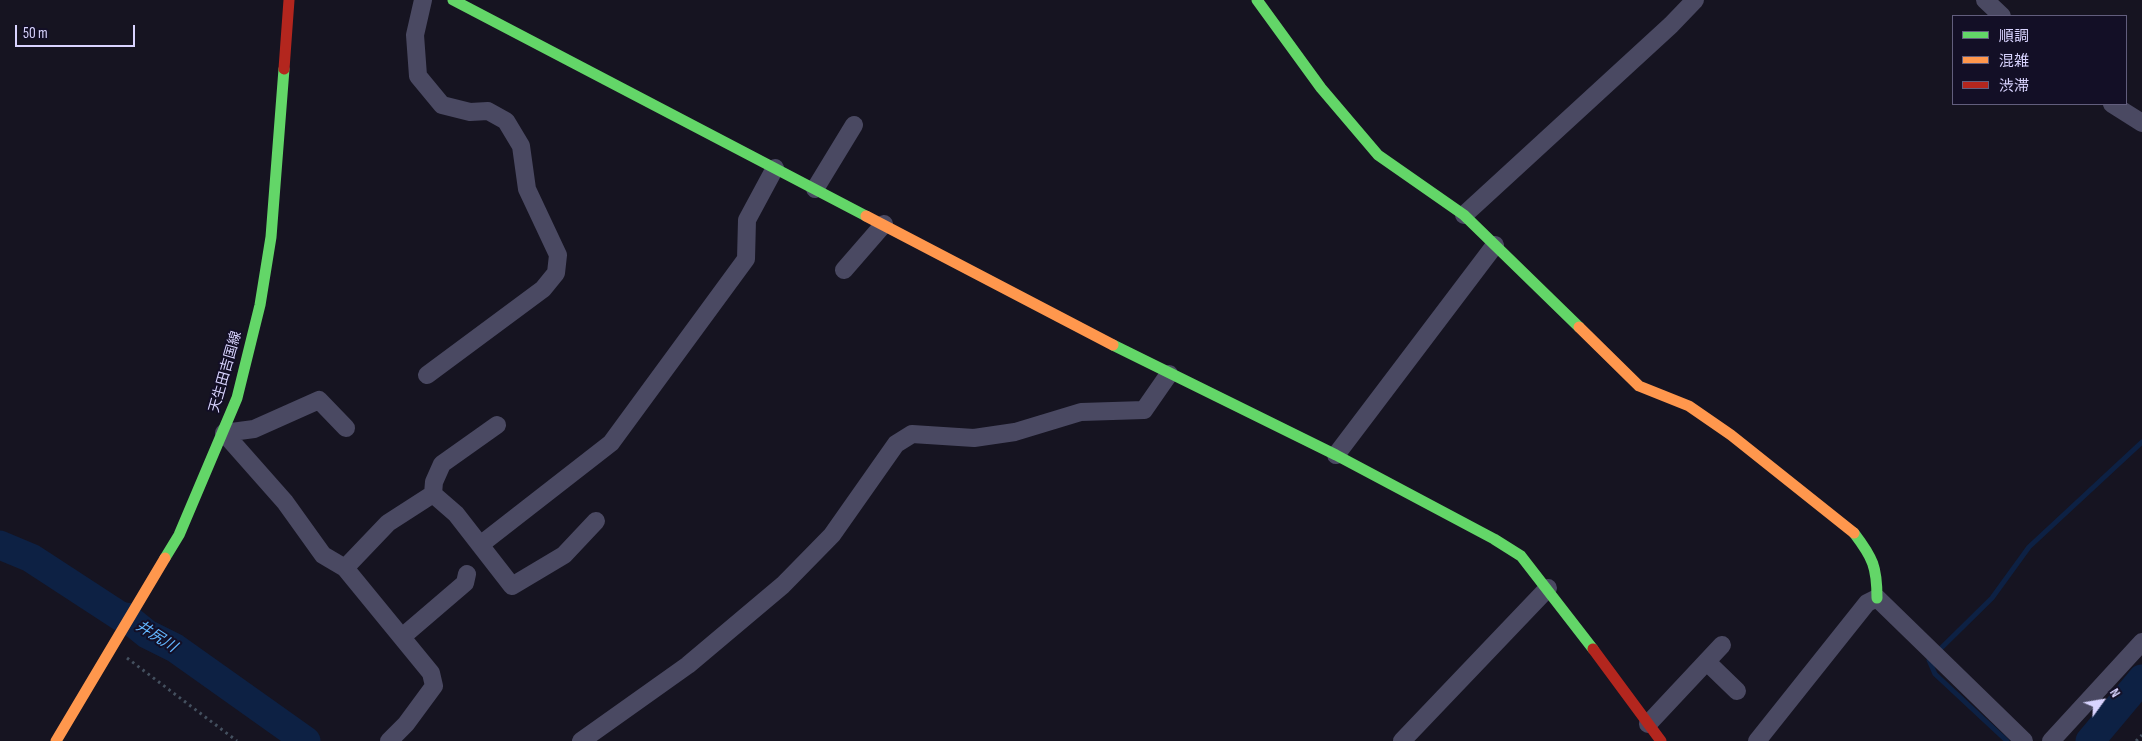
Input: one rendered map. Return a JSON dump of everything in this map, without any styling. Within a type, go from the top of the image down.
[{"type":"street","name":"天生田吉国線","points":[[56,741],[179,535],[224,433],[237,398],[260,305],[271,237],[290,0]]},
{"type":"street","points":[[423,0],[415,35],[418,76],[442,105],[470,112],[488,111],[506,122],[521,146],[526,189],[558,255],[556,273],[543,290],[427,375]]},
{"type":"street","points":[[453,0],[1169,374],[1203,388],[1336,455],[1494,538],[1521,556],[1548,588],[1661,741]]},
{"type":"street","points":[[1257,0],[1320,88],[1378,155],[1464,215],[1639,386],[1696,411],[1730,435],[1852,531],[1870,554],[1877,572],[1877,598],[2024,741]]},
{"type":"street","points":[[1464,215],[1695,0]]},
{"type":"street","points":[[1985,0],[2001,15]]},
{"type":"street","points":[[2114,105],[2142,123]]},
{"type":"street","points":[[815,189],[854,125]]},
{"type":"street","points":[[480,545],[611,443],[746,260],[747,220],[775,168]]},
{"type":"street","points":[[844,270],[884,224]]},
{"type":"street","points":[[1336,455],[1495,246]]},
{"type":"street","points":[[581,741],[688,666],[783,585],[832,535],[896,444],[912,434],[974,438],[1015,432],[1081,412],[1144,410],[1169,374]]},
{"type":"street","points":[[224,433],[254,429],[319,400],[346,428]]},
{"type":"street","points":[[433,494],[434,482],[442,464],[496,425]]},
{"type":"street","points":[[224,433],[285,502],[323,555],[345,568],[431,673],[434,686],[406,724],[389,741]]},
{"type":"street","points":[[345,568],[388,523],[433,494]]},
{"type":"street","points":[[433,494],[456,514],[512,586],[564,555],[596,521]]},
{"type":"street","points":[[402,637],[465,583],[467,574]]},
{"type":"street","points":[[1402,741],[1548,588]]},
{"type":"street","points":[[1756,741],[1867,603],[1877,598]]},
{"type":"street","points":[[2051,741],[2142,642]]},
{"type":"street","points":[[1648,724],[1722,645]]},
{"type":"street","points":[[1706,662],[1736,691]]},
{"type":"path","points":[[113,647],[237,741]]},
{"type":"path","points":[[2136,741],[2142,735]]},
{"type":"waterway","points":[[2007,741],[1935,674],[1929,660],[1992,598],[2029,547],[2142,442]]},
{"type":"waterway","name":"井尻川","points":[[0,545],[31,558],[123,618],[126,617],[147,634],[175,648],[306,741]]},
{"type":"waterway","name":"井尻川","points":[[2090,741],[2142,679]]},
{"type":"traffic: fast","points":[[453,0],[866,216]]},
{"type":"traffic: fast","points":[[1257,0],[1321,88],[1378,155],[1464,215],[1579,327]]},
{"type":"traffic: fast","points":[[165,558],[179,535],[237,398],[260,305],[271,237],[284,69]]},
{"type":"traffic: fast","points":[[1113,345],[1336,455],[1494,539],[1521,556],[1593,649]]},
{"type":"traffic: fast","points":[[1854,533],[1866,549],[1873,563],[1877,598]]},
{"type":"traffic: slow","points":[[866,216],[1113,345]]},
{"type":"traffic: slow","points":[[1579,327],[1639,386],[1689,406],[1731,435],[1854,533]]},
{"type":"traffic: slow","points":[[56,741],[165,558]]},
{"type":"traffic: jam","points":[[284,69],[289,0]]},
{"type":"traffic: jam","points":[[1593,649],[1661,741]]}]
